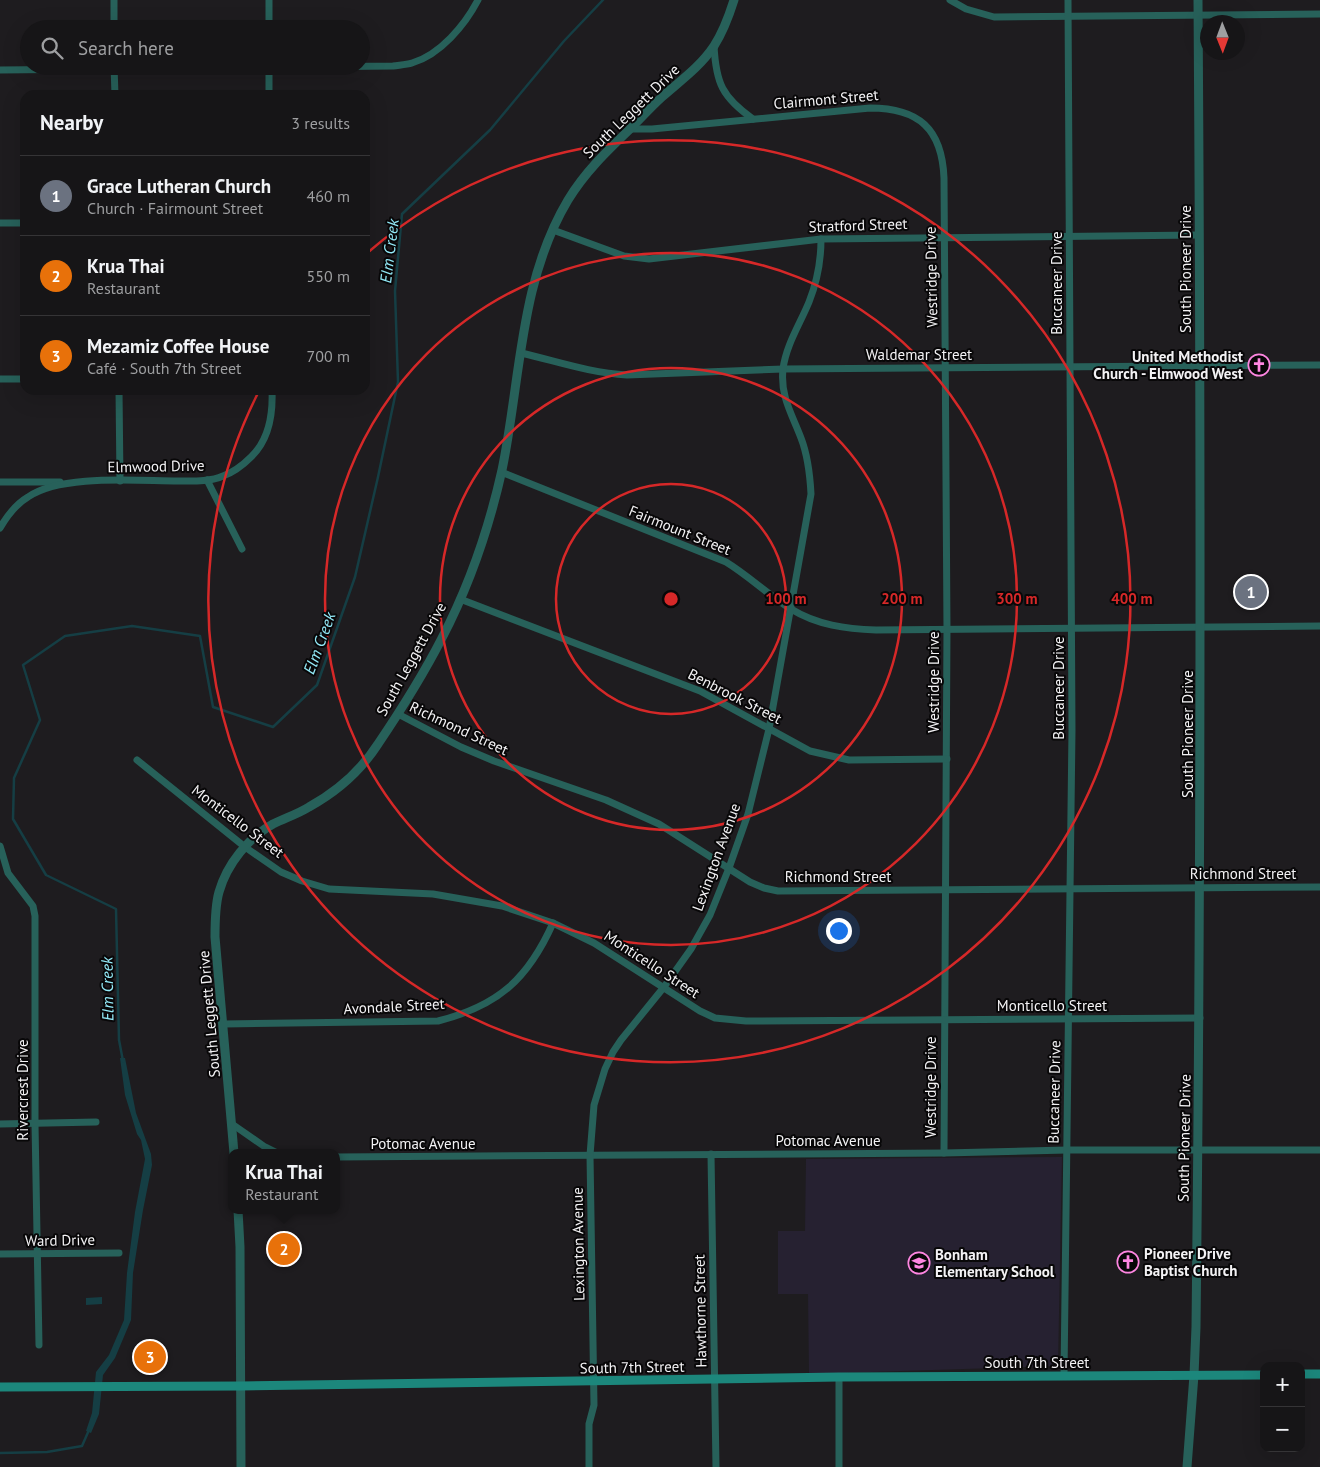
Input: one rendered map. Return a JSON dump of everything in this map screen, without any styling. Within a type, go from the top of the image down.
[{"type":"main road","name":"South 7th Street","points":[[0,1386],[240,1386],[838,1377],[1260,1374]]},
{"type":"main road","points":[[1305,1374],[1320,1374]]},
{"type":"street","points":[[114,0],[114,20]]},
{"type":"street","points":[[269,0],[269,20]]},
{"type":"street","points":[[370,66],[393,66],[413,63],[430,54],[455,34],[478,0]]},
{"type":"street","name":"South Leggett Drive","points":[[234,1149],[216,936],[219,892],[232,862],[254,837],[273,824],[307,809],[347,781],[366,762],[398,714],[442,639],[460,599],[488,523],[501,472],[526,314],[541,257],[553,230],[569,199],[602,155],[662,97],[690,73],[714,46],[734,0]]},
{"type":"street","points":[[950,0],[966,9],[994,16],[1320,14]]},
{"type":"street","name":"Buccaneer Drive","points":[[1064,1375],[1070,1019],[1072,730],[1068,0]]},
{"type":"street","name":"South Pioneer Drive","points":[[1187,1467],[1194,1375],[1200,1018],[1201,627],[1198,0]]},
{"type":"street","points":[[714,46],[716,70],[725,94],[731,102],[753,119]]},
{"type":"street","points":[[0,70],[20,70]]},
{"type":"street","points":[[114,75],[115,90]]},
{"type":"street","points":[[269,75],[269,90]]},
{"type":"street","name":"Clairmont Street","points":[[630,129],[652,129],[870,108],[887,108],[906,112],[926,126]]},
{"type":"street","name":"Westridge Drive","points":[[926,126],[934,136],[943,162],[947,629],[944,1153]]},
{"type":"street","points":[[0,223],[20,223]]},
{"type":"street","name":"Stratford Street","points":[[553,230],[624,256],[650,259],[821,239],[944,236],[1199,235]]},
{"type":"street","name":"Lexington Avenue","points":[[589,1467],[589,1424],[594,1405],[590,1155],[594,1106],[605,1070],[621,1040],[664,987],[691,949],[710,915],[748,814],[769,729],[810,494],[809,467],[801,438],[785,400],[782,383],[783,369],[788,347],[810,300],[821,254],[821,239]]},
{"type":"street","name":"Waldemar Street","points":[[521,353],[579,368],[618,375],[783,369],[1320,365]]},
{"type":"street","points":[[0,379],[20,379]]},
{"type":"street","points":[[119,395],[120,481]]},
{"type":"street","name":"Elmwood Drive","points":[[0,528],[16,507],[28,496],[46,488],[73,482],[207,480],[222,477],[241,467],[257,452],[268,430],[272,395]]},
{"type":"street","name":"Fairmount Street","points":[[501,472],[726,562],[744,573],[791,610],[814,620],[841,628],[876,630],[1320,626]]},
{"type":"street","points":[[207,480],[242,548]]},
{"type":"street","points":[[0,482],[73,482]]},
{"type":"street","name":"Benbrook Street","points":[[460,599],[700,691],[810,751],[849,760],[947,759]]},
{"type":"street","name":"Richmond Street","points":[[398,714],[461,747],[494,761],[606,800],[659,824],[764,888],[778,890],[1320,887]]},
{"type":"street","name":"Monticello Street","points":[[137,760],[245,847],[281,872],[329,889],[433,894],[502,906],[553,923],[594,943],[700,1011],[715,1018],[746,1021],[1200,1018]]},
{"type":"street","name":"Rivercrest Drive","points":[[0,846],[8,872],[31,902],[34,910],[39,1345]]},
{"type":"street","name":"Avondale Street","points":[[224,1024],[438,1021],[460,1016],[497,998],[517,979],[530,966],[542,948],[553,923]]},
{"type":"street","points":[[0,1124],[96,1122]]},
{"type":"street","points":[[232,1124],[269,1149]]},
{"type":"street","name":"Potomac Avenue","points":[[340,1157],[944,1153],[1198,1149],[1320,1150]]},
{"type":"street","name":"Hawthorne Street","points":[[711,1154],[716,1467]]},
{"type":"street","points":[[238,1214],[241,1467]]},
{"type":"street","name":"Ward Drive","points":[[0,1254],[120,1253]]},
{"type":"street","points":[[838,1377],[839,1467]]},
{"type":"shaded area","name":"Bonham Elementary School","points":[[1062,1157],[1058,1366],[809,1374],[808,1294],[778,1294],[778,1231],[805,1231],[806,1159]]},
{"type":"water","points":[[120,1058],[125,1058],[136,1113],[151,1154],[152,1165],[133,1273],[131,1320],[115,1358],[103,1375],[99,1414],[91,1433],[86,1431],[92,1413],[96,1372],[109,1355],[124,1320],[127,1273],[135,1212],[145,1159],[141,1140],[137,1134],[125,1095]]},
{"type":"water","points":[[102,1297],[102,1304],[86,1305],[86,1298]]},
{"type":"waterway","name":"Elm Creek","points":[[123,1061],[119,1040],[116,909],[46,875],[13,819],[14,778],[40,720],[23,665],[65,636],[132,626],[200,636],[213,707],[273,727],[317,685],[355,577],[398,382],[395,291],[402,214],[490,130],[564,41],[603,0]]},
{"type":"waterway","name":"Elm Creek","points":[[0,1453],[47,1452],[82,1446],[89,1430]]},
{"type":"place","name":"United Methodist Church - Elmwood West","points":[[1259,365]]},
{"type":"place","name":"Grace Lutheran Church","points":[[1251,592]]},
{"type":"place","name":"Krua Thai","points":[[284,1249]]},
{"type":"place","name":"Pioneer Drive Baptist Church","points":[[1128,1262]]},
{"type":"place","name":"Bonham Elementary School","points":[[919,1263]]},
{"type":"place","name":"Mezamiz Coffee House","points":[[150,1357]]}]
